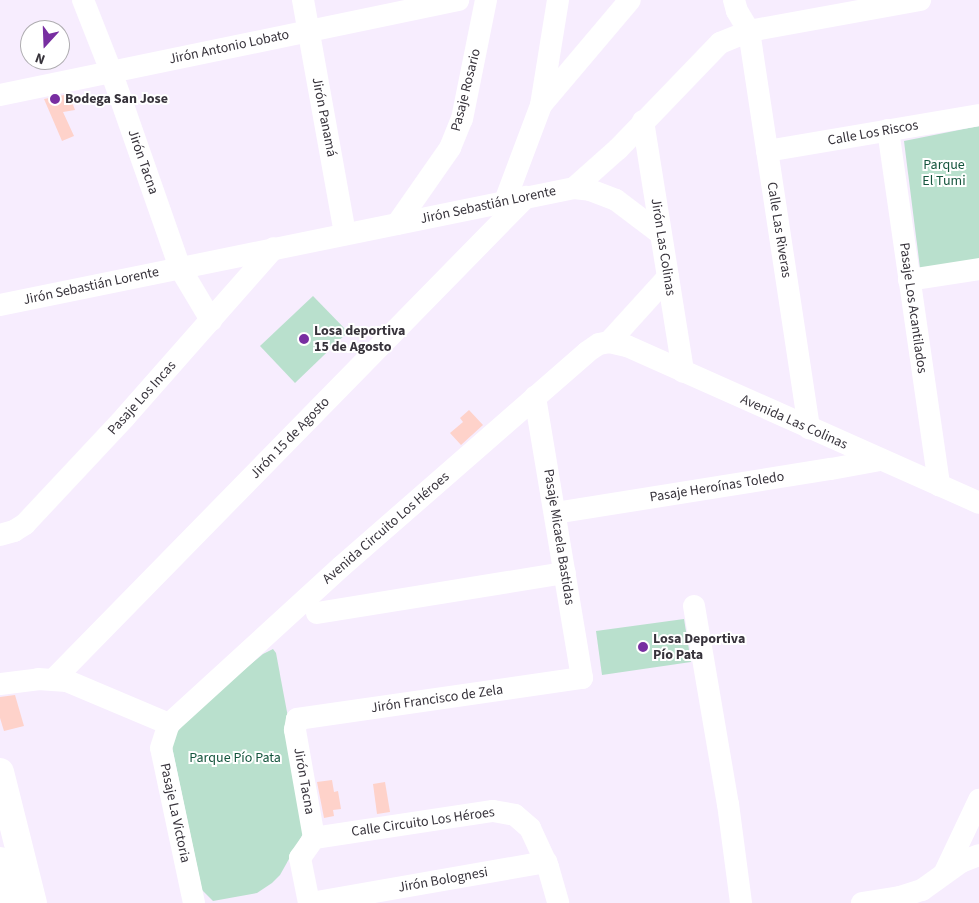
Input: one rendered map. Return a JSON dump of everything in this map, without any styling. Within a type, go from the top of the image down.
[{"type":"highway","points":[[0,772],[33,903]]},
{"type":"highway","points":[[0,861],[11,903]]},
{"type":"street","name":"Jirón Tacna","points":[[83,0],[111,71],[180,268],[211,320]]},
{"type":"street","name":"Jirón Panamá","points":[[303,0],[346,234]]},
{"type":"street","name":"Jirón Antonio Lobato","points":[[0,95],[458,0]]},
{"type":"street","name":"Pasaje Rosario","points":[[397,224],[450,148],[462,119],[486,0]]},
{"type":"street","points":[[516,199],[541,105],[558,0]]},
{"type":"street","points":[[734,0],[737,11],[749,31]]},
{"type":"street","name":"Jirón Sebastián Lorente","points":[[0,305],[574,188],[618,149],[720,43],[749,31],[920,0]]},
{"type":"street","points":[[541,105],[619,3]]},
{"type":"street","name":"Calle Las Riveras","points":[[749,31],[809,428]]},
{"type":"street","name":"Calle Los Riscos","points":[[767,151],[979,115]]},
{"type":"street","name":"Jirón Las Colinas","points":[[644,121],[683,372]]},
{"type":"street","name":"Pasaje Los Acantilados","points":[[888,130],[939,485]]},
{"type":"street","points":[[574,188],[590,190],[616,200],[661,234]]},
{"type":"street","name":"Jirón 15 de Agosto","points":[[54,679],[516,199]]},
{"type":"street","name":"Pasaje Los Incas","points":[[0,535],[14,531],[25,524],[274,248]]},
{"type":"street","points":[[909,280],[979,269]]},
{"type":"street","points":[[609,342],[668,277]]},
{"type":"street","name":"Avenida Las Colinas","points":[[609,342],[627,346],[979,503]]},
{"type":"street","name":"Avenida Circuito Los Héroes","points":[[169,724],[350,559],[536,396],[587,352],[599,344],[609,342]]},
{"type":"street","name":"Pasaje Micaela Bastidas","points":[[536,396],[582,678]]},
{"type":"street","name":"Pasaje Heroínas Toledo","points":[[555,513],[831,470],[880,460]]},
{"type":"street","points":[[317,613],[565,573]]},
{"type":"street","points":[[694,606],[728,804],[741,903]]},
{"type":"street","name":"Jirón Francisco de Zela","points":[[296,724],[297,719],[582,678]]},
{"type":"street","points":[[0,684],[54,679],[67,681],[169,724]]},
{"type":"street","name":"Pasaje La Victoria","points":[[169,724],[161,748],[194,903]]},
{"type":"street","name":"Jirón Tacna","points":[[296,724],[295,730],[314,838]]},
{"type":"street","points":[[945,872],[979,802]]},
{"type":"street","name":"Calle Circuito Los Héroes","points":[[314,838],[493,811],[504,812],[515,815],[525,821],[535,836],[546,862],[558,903]]},
{"type":"street","points":[[310,903],[300,858],[314,838]]},
{"type":"street","points":[[862,903],[887,901],[922,890],[966,859],[979,855]]},
{"type":"street","name":"Jirón Bolognesi","points":[[310,903],[546,862]]},
{"type":"green space","name":"Parque El Tumi","points":[[979,126],[979,260],[920,268],[904,141]]},
{"type":"green space","name":"Losa deportiva 15 de Agosto","points":[[313,296],[348,332],[295,383],[260,346]]},
{"type":"green space","name":"Losa Deportiva Pío Pata","points":[[684,619],[691,662],[602,675],[596,631]]},
{"type":"green space","name":"Parque Pío Pata","points":[[273,649],[276,653],[308,825],[280,875],[272,883],[257,893],[213,901],[202,890],[172,747],[176,733],[183,725],[233,679],[263,654]]},
{"type":"building","points":[[69,94],[75,110],[63,112],[74,136],[62,141],[44,99]]},
{"type":"building","points":[[469,410],[483,425],[461,445],[450,433],[463,422],[460,418]]},
{"type":"building","points":[[15,695],[24,726],[4,731],[0,718],[0,697]]},
{"type":"building","points":[[332,780],[334,792],[338,791],[341,809],[333,810],[334,816],[324,818],[317,782]]},
{"type":"building","points":[[385,782],[390,812],[377,814],[373,784]]},
{"type":"place","name":"Bodega San Jose","points":[[55,99]]},
{"type":"place","name":"Losa deportiva 15 de Agosto","points":[[304,339]]},
{"type":"place","name":"Losa Deportiva Pío Pata","points":[[643,647]]}]
